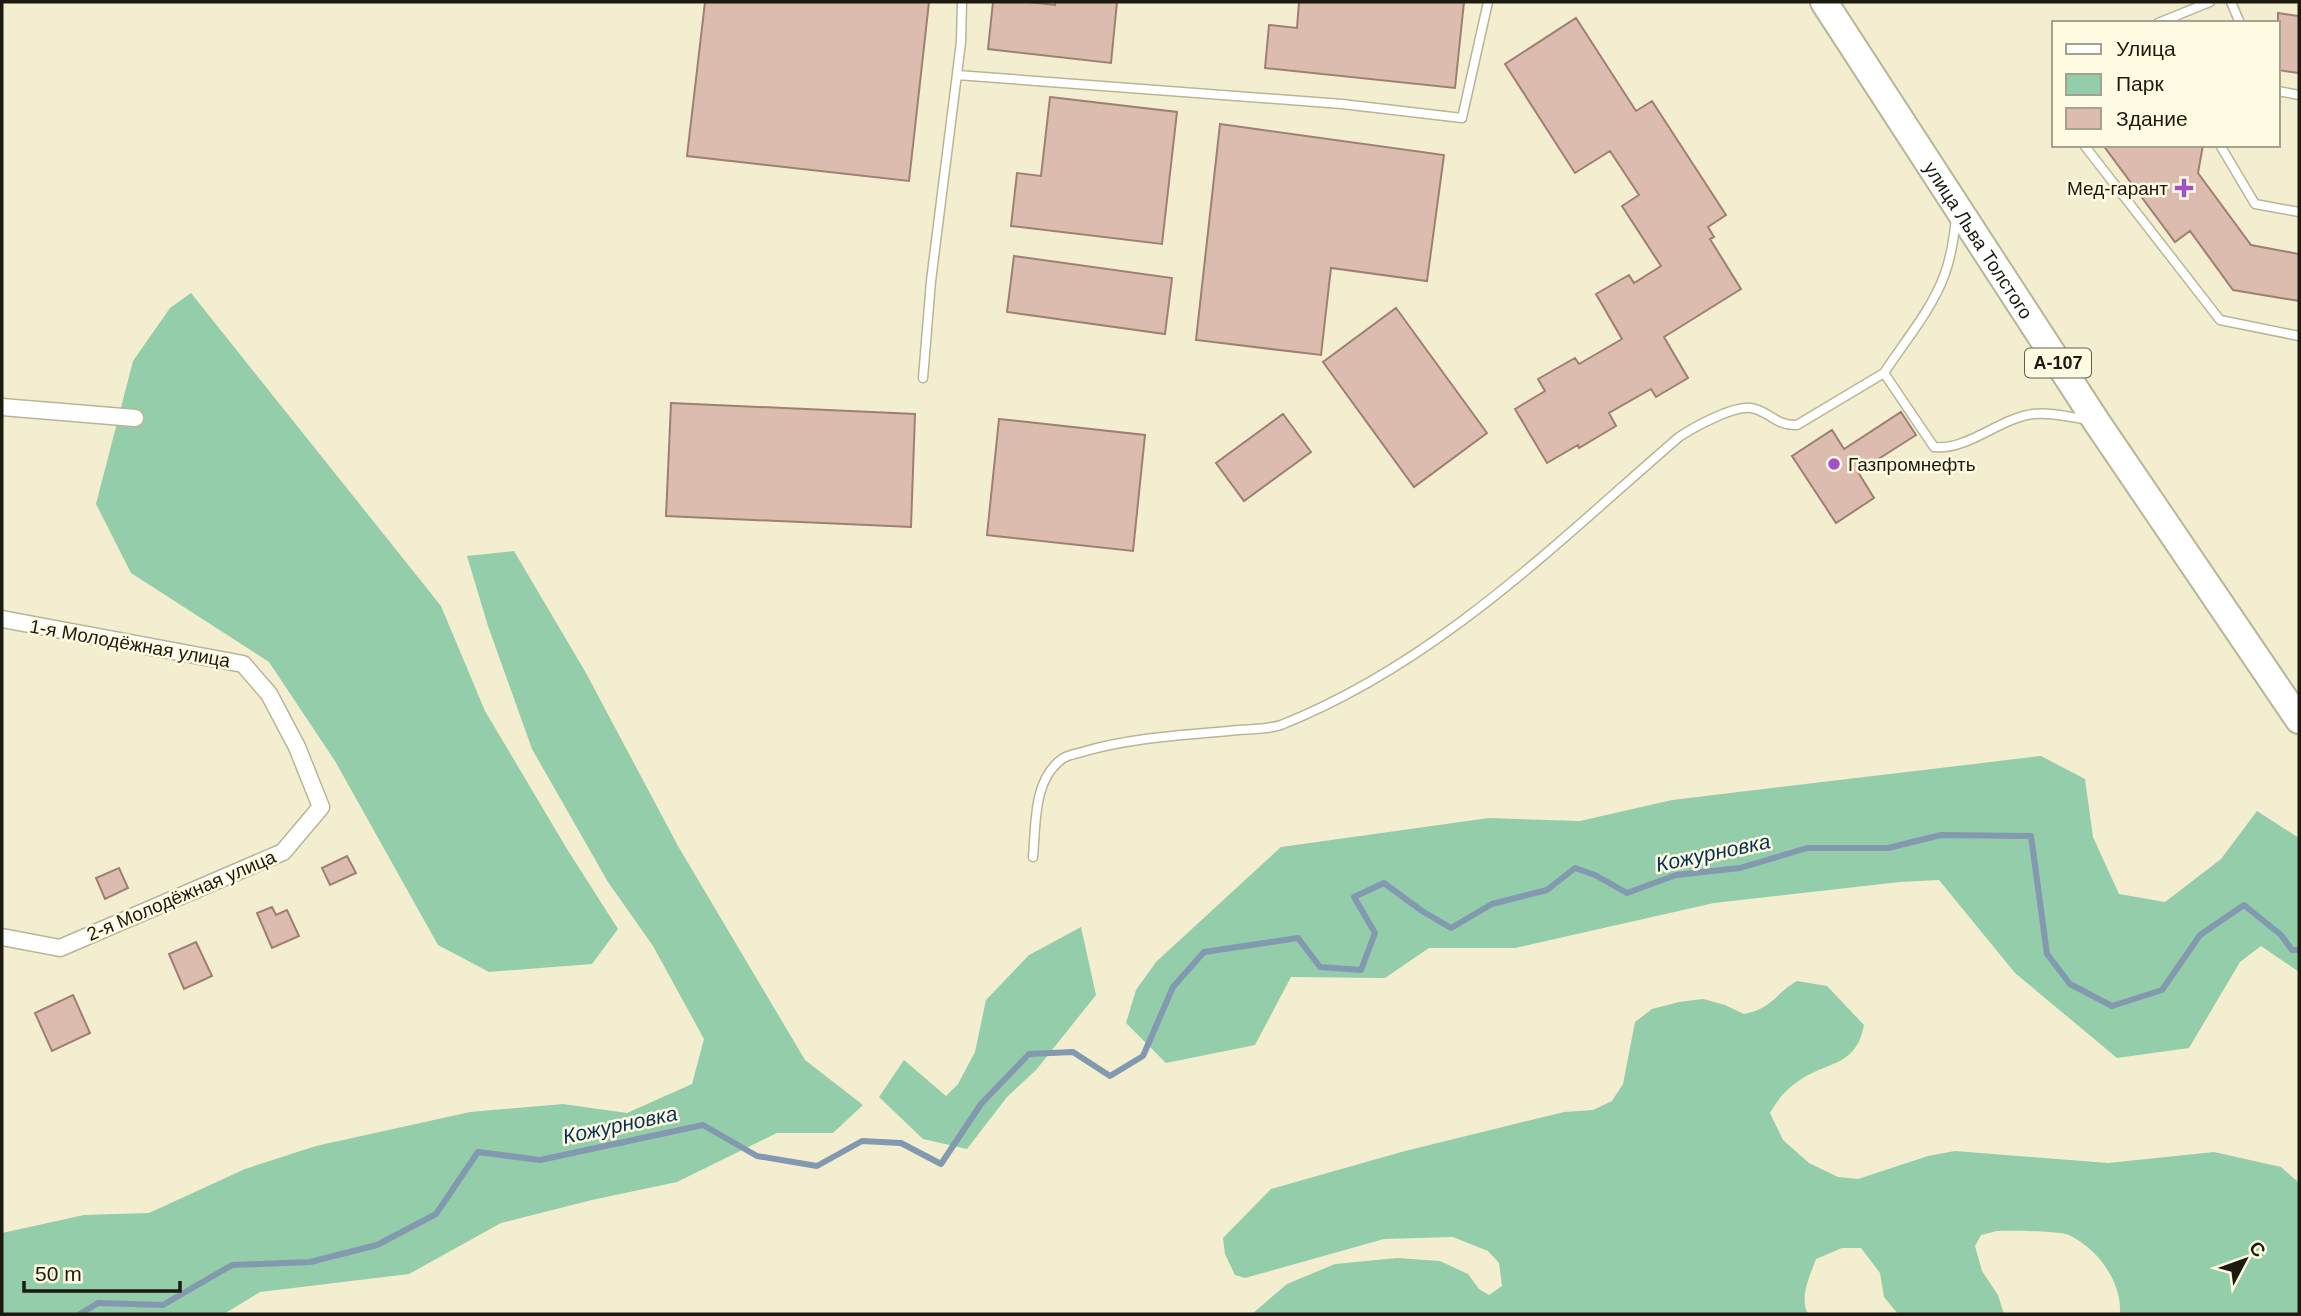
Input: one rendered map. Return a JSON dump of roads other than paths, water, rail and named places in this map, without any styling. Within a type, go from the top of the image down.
[{"type":"highway","name":"улица Льва Толстого","points":[[1824,2],[2096,422],[2299,720]]},
{"type":"street","points":[[2,407],[135,418]]},
{"type":"street","name":"1-я Молодёжная улица","points":[[2,619],[243,664],[268,694],[297,747]]},
{"type":"street","name":"2-я Молодёжная улица","points":[[2,937],[60,948],[283,852],[321,807],[297,747]]},
{"type":"lane","points":[[923,378],[931,281],[961,42],[961,2]]},
{"type":"lane","points":[[957,75],[1342,104],[1462,118],[1488,2]]},
{"type":"lane","points":[[2163,21],[2210,2]]},
{"type":"lane","points":[[2231,2],[2239,21]]},
{"type":"lane","points":[[2280,92],[2299,95]]},
{"type":"lane","points":[[2086,147],[2221,320],[2299,336]]},
{"type":"lane","points":[[2221,147],[2255,204],[2299,212]]},
{"type":"lane","points":[[1033,857],[1040,791],[1049,772],[1064,757],[1121,744],[1278,726],[1357,690],[1419,653],[1472,615],[1679,437],[1693,428],[1738,409],[1752,408],[1786,425],[1797,425],[1884,373],[1931,302],[1944,276],[1953,244],[1957,208]]},
{"type":"lane","points":[[1884,373],[1934,447],[1948,449],[2006,422],[2034,414],[2061,415],[2096,422]]},
{"type":"waterway","name":"Кожурновка","points":[[80,1314],[98,1303],[163,1305],[232,1265],[310,1262],[377,1245],[436,1214],[478,1152],[540,1160],[703,1125],[757,1156],[817,1166],[862,1141],[901,1143],[941,1164],[981,1104],[1029,1054],[1073,1052],[1110,1076],[1143,1056],[1173,987],[1204,952],[1298,938],[1320,967],[1361,970],[1375,933],[1354,897],[1384,883],[1451,928],[1492,904],[1547,890],[1575,868],[1595,875],[1627,893],[1676,875],[1740,868],[1807,848],[1888,848],[1941,835],[2031,836],[2047,954],[2070,984],[2112,1006],[2162,990],[2200,935],[2244,905],[2281,935],[2292,950],[2299,950]]},
{"type":"place","name":"Мед-гарант","points":[[2184,188]]},
{"type":"place","name":"Газпромнефть","points":[[1834,464]]}]
